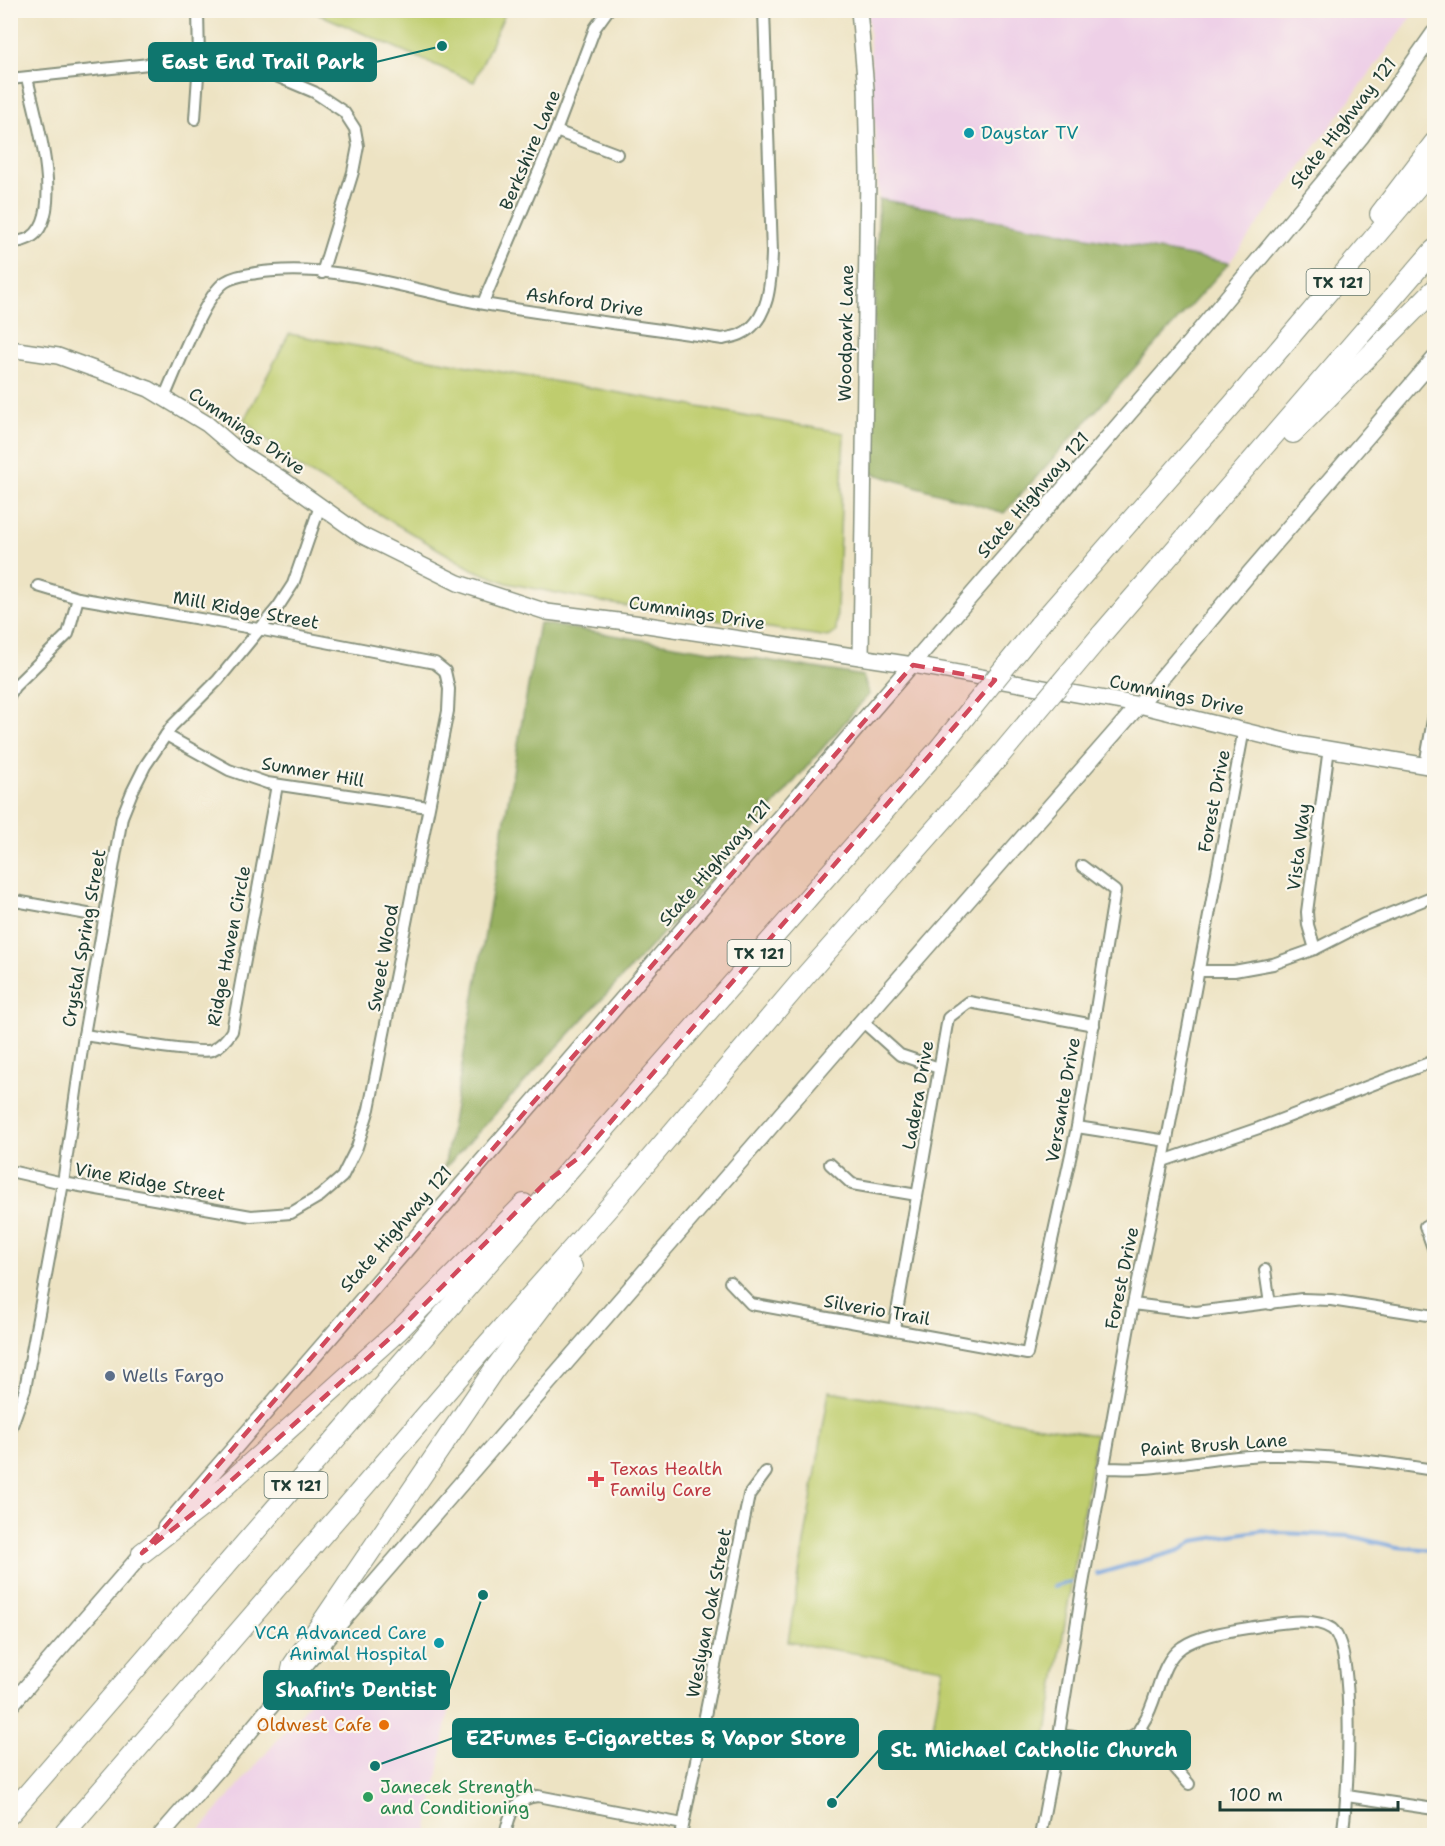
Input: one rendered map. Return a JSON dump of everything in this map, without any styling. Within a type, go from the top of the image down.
[{"type":"highway","points":[[1240,396],[1245,376],[1362,237],[1434,143]]},
{"type":"highway","name":"TX 121","points":[[10,1814],[581,1156],[938,750],[1040,626],[1240,396],[1434,167]]},
{"type":"highway","name":"TX 121","points":[[62,1836],[477,1356],[610,1206],[807,974],[997,759],[1101,635],[1434,250]]},
{"type":"highway","points":[[1254,460],[1277,448],[1434,290]]},
{"type":"highway","points":[[142,1553],[204,1505],[399,1330],[544,1184],[581,1156]]},
{"type":"highway","points":[[289,1683],[293,1665],[493,1371],[587,1246],[610,1206]]},
{"type":"main road","name":"Woodpark Lane","points":[[859,10],[866,89],[868,173],[861,657]]},
{"type":"main road","name":"State Highway 121","points":[[11,1706],[1175,360],[1353,146],[1434,33]]},
{"type":"main road","name":"Cummings Drive","points":[[10,349],[58,356],[149,389],[207,424],[242,454],[285,481],[361,535],[458,583],[547,612],[913,665],[1139,705],[1244,729],[1297,744],[1430,766]]},
{"type":"main road","points":[[160,1836],[289,1683],[862,1021],[1139,705],[1434,359]]},
{"type":"street","points":[[195,119],[199,61],[198,10]]},
{"type":"street","name":"Berkshire Lane","points":[[483,303],[556,131],[595,28],[608,10]]},
{"type":"street","name":"Ashford Drive","points":[[164,398],[208,301],[225,282],[240,276],[274,270],[322,273],[383,282],[483,303],[723,339],[742,334],[755,324],[764,308],[770,286],[772,253],[764,10]]},
{"type":"street","points":[[10,80],[186,60],[268,73],[314,92],[344,112],[355,129],[358,146],[353,172],[322,273]]},
{"type":"street","points":[[10,243],[23,241],[36,234],[47,206],[48,175],[27,78]]},
{"type":"street","points":[[556,131],[617,154]]},
{"type":"street","name":"Crystal Spring Street","points":[[10,1431],[26,1389],[63,1183],[84,1035],[122,817],[145,766],[172,726],[218,680],[278,607],[293,584],[320,506]]},
{"type":"street","name":"Mill Ridge Street","points":[[38,586],[78,598],[404,656],[435,663],[445,671]]},
{"type":"street","points":[[10,695],[14,687],[68,634],[78,598]]},
{"type":"street","name":"Sweet Wood","points":[[284,1213],[291,1213],[320,1196],[342,1177],[357,1147],[369,1109],[385,1039],[448,711],[449,689],[445,671]]},
{"type":"street","points":[[1430,766],[1434,714]]},
{"type":"street","name":"Forest Drive","points":[[1040,1836],[1133,1304],[1167,1141],[1244,729]]},
{"type":"street","name":"Summer Hill","points":[[166,735],[229,770],[277,785],[428,807]]},
{"type":"street","name":"Vista Way","points":[[1315,949],[1307,912],[1329,748]]},
{"type":"street","name":"Ridge Haven Circle","points":[[84,1035],[187,1050],[211,1051],[227,1040],[231,1031],[277,785]]},
{"type":"street","name":"Versante Drive","points":[[1027,1354],[1077,1127],[1115,891],[1082,866]]},
{"type":"street","points":[[1198,971],[1247,969],[1272,964],[1315,949],[1364,924],[1434,896]]},
{"type":"street","points":[[10,900],[104,917]]},
{"type":"street","name":"Ladera Drive","points":[[894,1329],[948,1018],[969,1002],[1094,1025]]},
{"type":"street","points":[[862,1021],[900,1055],[939,1068]]},
{"type":"street","points":[[1163,1161],[1259,1128],[1434,1061]]},
{"type":"street","points":[[1077,1127],[1167,1141]]},
{"type":"street","points":[[830,1164],[852,1184],[917,1195]]},
{"type":"street","name":"Vine Ridge Street","points":[[10,1171],[63,1183],[251,1216],[284,1213]]},
{"type":"street","points":[[1425,1226],[1434,1251]]},
{"type":"street","points":[[1265,1270],[1270,1304]]},
{"type":"street","name":"Silverio Trail","points":[[730,1282],[751,1304],[1027,1354]]},
{"type":"street","points":[[1133,1304],[1196,1312],[1302,1299],[1331,1300],[1434,1316]]},
{"type":"street","name":"Paint Brush Lane","points":[[1103,1468],[1143,1468],[1265,1455],[1361,1459],[1434,1470]]},
{"type":"street","name":"Weslyan Oak Street","points":[[682,1830],[749,1495],[766,1472]]},
{"type":"street","points":[[1059,1735],[1116,1740],[1136,1734],[1151,1713],[1167,1664],[1179,1648],[1194,1639],[1290,1622],[1326,1626],[1333,1630],[1337,1637],[1344,1666],[1349,1713],[1347,1796],[1342,1836]]},
{"type":"street","points":[[1140,1728],[1189,1784]]},
{"type":"street","points":[[505,1836],[514,1807],[520,1800],[538,1796],[682,1830]]},
{"type":"street","points":[[1347,1796],[1434,1809]]},
{"type":"highlighted area","points":[[913,665],[995,680],[581,1156],[544,1184],[399,1330],[204,1505],[142,1553]]},
{"type":"shaded area","points":[[868,11],[1416,11],[1229,263],[879,199]]},
{"type":"shaded area","points":[[328,1681],[450,1705],[427,1835],[196,1835]]},
{"type":"green space","points":[[506,10],[474,82],[312,11]]},
{"type":"green space","points":[[879,199],[1229,263],[1004,513],[868,472]]},
{"type":"green space","points":[[289,334],[844,433],[836,632],[828,637],[607,603],[507,583],[472,569],[289,461],[244,420]]},
{"type":"green space","points":[[539,623],[863,676],[869,694],[681,914],[444,1169]]},
{"type":"green space","points":[[829,1391],[1096,1435],[1041,1768],[929,1750],[943,1668],[788,1642]]},
{"type":"waterway","points":[[1097,1574],[1181,1550],[1193,1541],[1263,1530],[1350,1536],[1397,1547],[1434,1550]]},
{"type":"waterway","points":[[1053,1587],[1070,1582]]},
{"type":"place","name":"East End Trail Park","points":[[442,46]]},
{"type":"place","name":"Daystar TV","points":[[969,133]]},
{"type":"place","name":"Wells Fargo","points":[[110,1376]]},
{"type":"place","name":"Texas Health Family Care","points":[[596,1479]]},
{"type":"place","name":"Shafin's Dentist","points":[[483,1595]]},
{"type":"place","name":"VCA Advanced Care Animal Hospital","points":[[439,1643]]},
{"type":"place","name":"Oldwest Cafe","points":[[384,1725]]},
{"type":"place","name":"EZFumes E-Cigarettes & Vapor Store","points":[[375,1766]]},
{"type":"place","name":"Janecek Strength and Conditioning","points":[[368,1797]]},
{"type":"place","name":"St. Michael Catholic Church","points":[[832,1803]]}]
